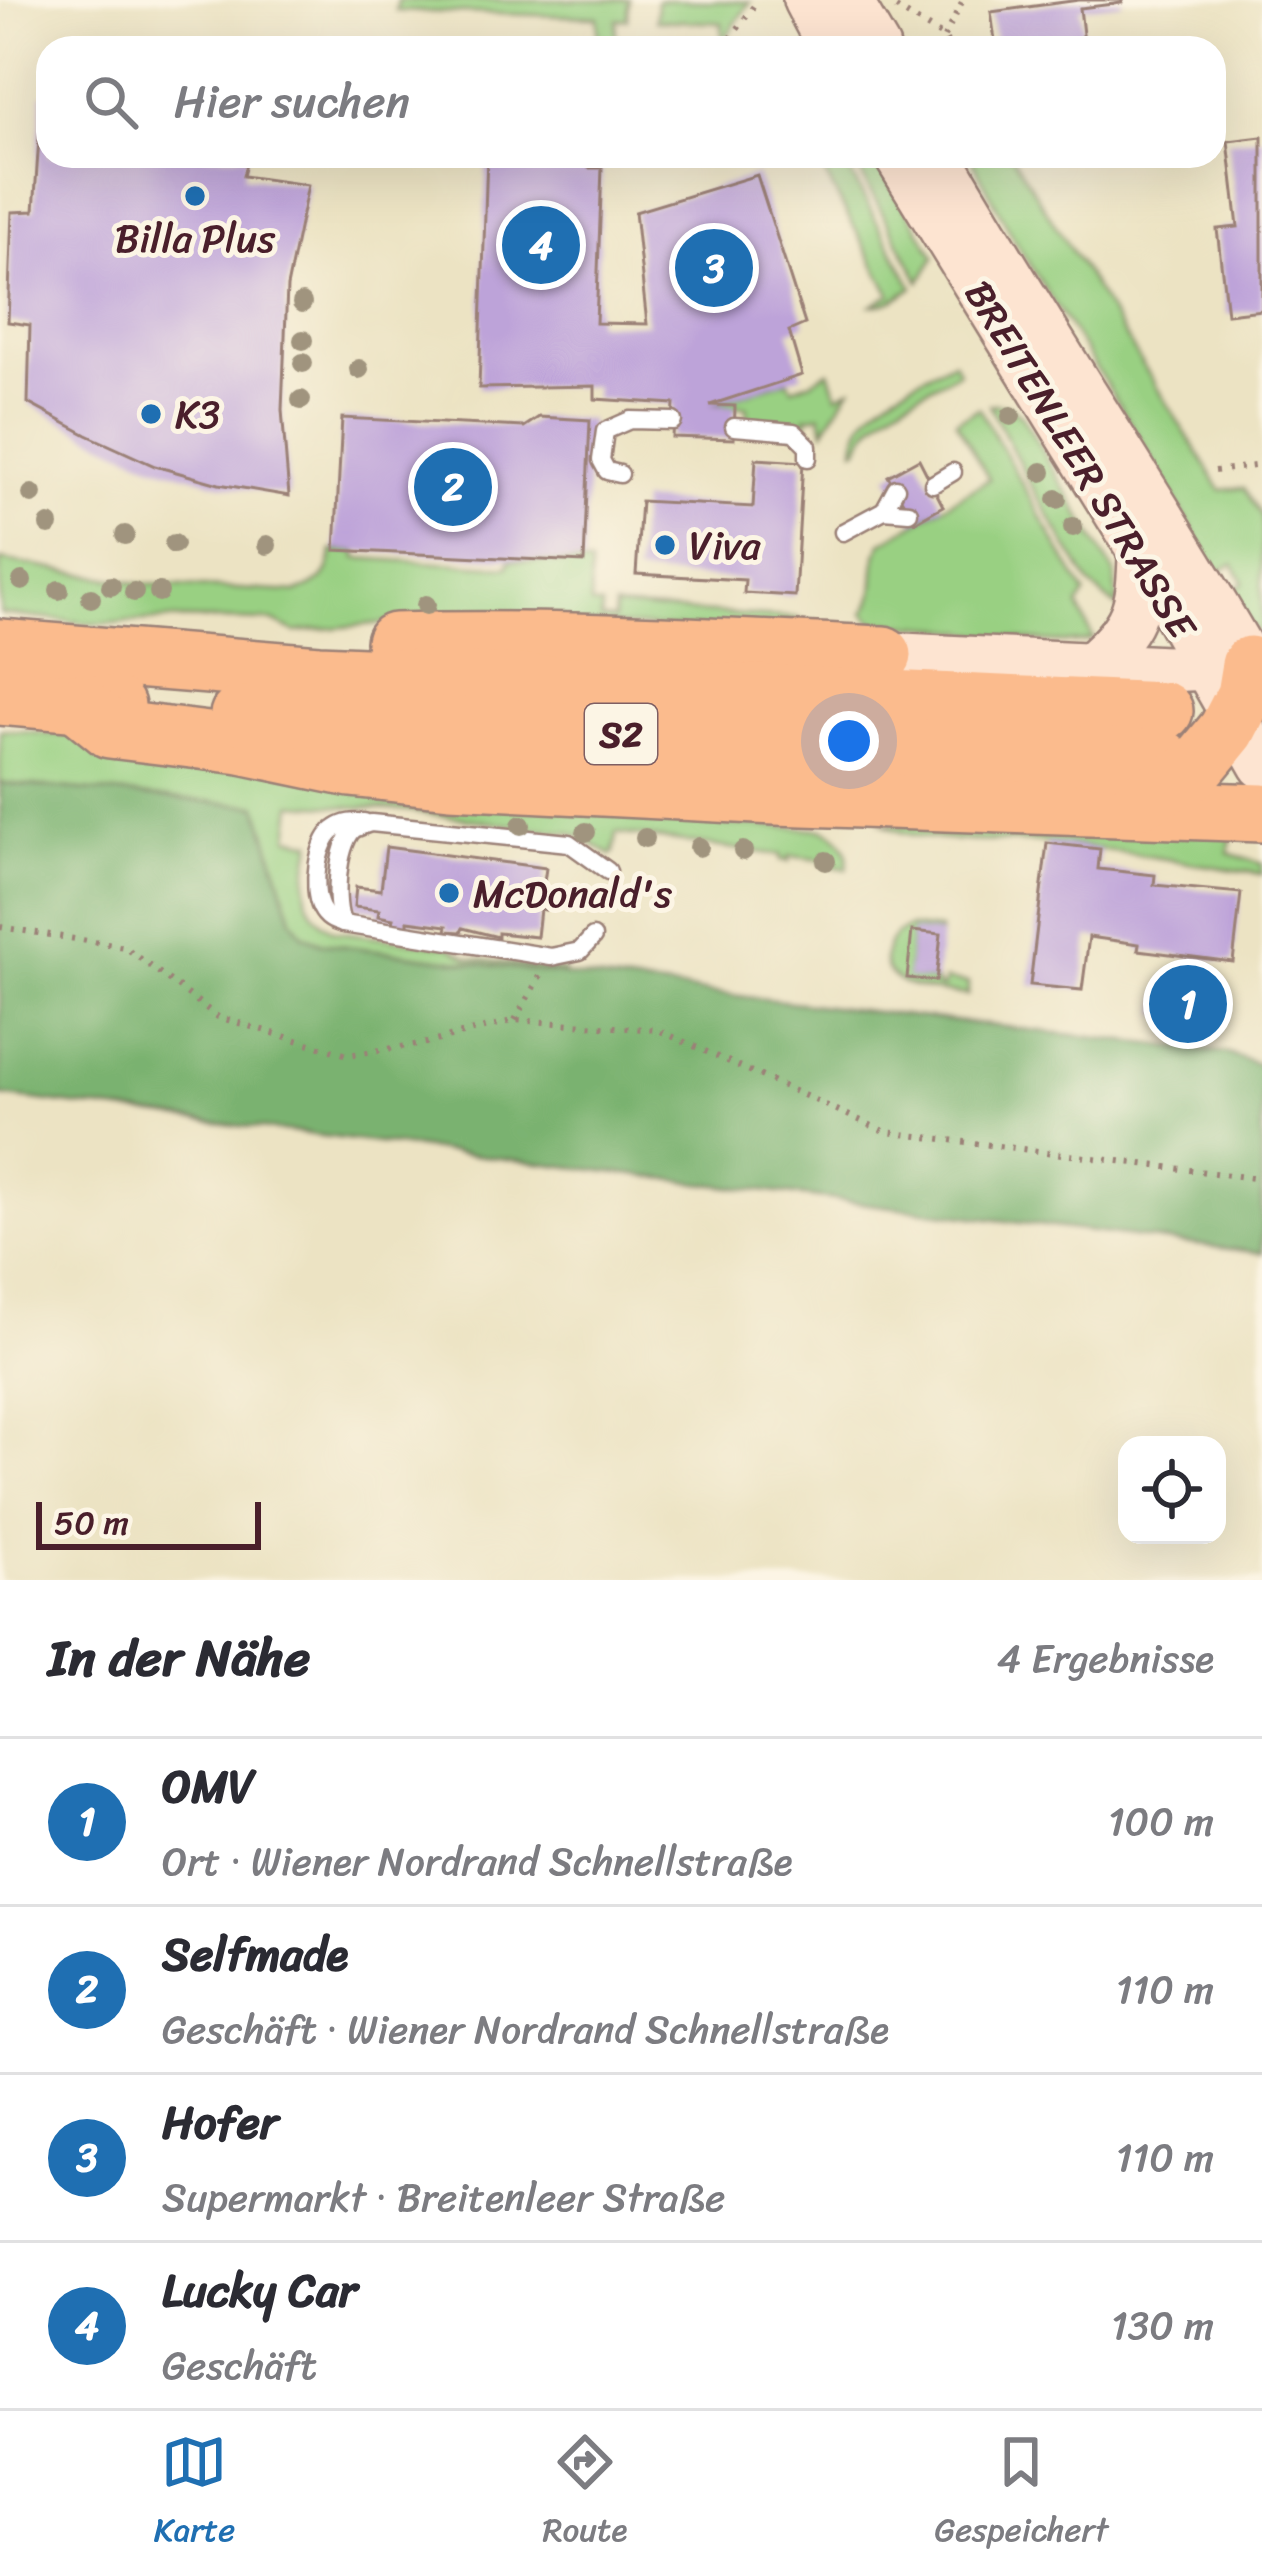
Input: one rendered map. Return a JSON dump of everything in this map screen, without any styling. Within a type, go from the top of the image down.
[{"type":"highway","points":[[196,666],[258,646],[458,640],[883,655]]},
{"type":"highway","name":"S2","points":[[0,648],[1164,735],[285,718],[0,696]]},
{"type":"highway","points":[[1126,808],[1193,771],[1227,730],[1238,683]]},
{"type":"highway","points":[[80,704],[110,729],[241,745],[351,768],[450,778],[776,796],[1262,813]]},
{"type":"main road","points":[[806,0],[825,36]]},
{"type":"main road","points":[[870,36],[855,11],[872,3]]},
{"type":"main road","name":"BREITENLEER STRASSE","points":[[904,168],[1141,552],[1238,683]]},
{"type":"main road","name":"BREITENLEER STRASSE","points":[[946,168],[1112,437],[1238,683],[1262,764]]},
{"type":"main road","points":[[1090,666],[1112,647],[1138,606],[1141,552]]},
{"type":"main road","points":[[883,655],[1167,669],[1238,683]]},
{"type":"lane","points":[[620,474],[607,471],[602,460],[605,430],[630,420],[673,421]]},
{"type":"lane","points":[[734,428],[794,432],[808,446],[808,458]]},
{"type":"lane","points":[[933,484],[953,472]]},
{"type":"lane","points":[[884,510],[896,488]]},
{"type":"lane","points":[[842,532],[884,510],[909,512]]},
{"type":"lane","points":[[593,937],[580,951],[551,957],[343,924],[337,899],[343,848],[354,829],[371,823],[569,843],[608,871]]},
{"type":"path","points":[[732,36],[758,0]]},
{"type":"path","points":[[945,36],[963,0]]},
{"type":"path","points":[[872,3],[942,36]]},
{"type":"path","points":[[1215,471],[1262,465]]},
{"type":"path","points":[[546,904],[594,912]]},
{"type":"path","points":[[0,927],[125,947],[218,1017],[348,1055],[427,1043],[515,1020],[658,1030],[886,1132],[1262,1179]]},
{"type":"path","points":[[515,1020],[551,957]]},
{"type":"green space","points":[[398,0],[629,0],[628,19],[617,20],[616,36],[598,36],[598,17],[396,11]]},
{"type":"green space","points":[[657,0],[750,2],[727,36],[722,36],[722,23],[656,20]]},
{"type":"green space","points":[[822,168],[848,168],[913,287],[872,305],[891,294]]},
{"type":"green space","points":[[858,168],[882,168],[935,257],[920,281]]},
{"type":"green space","points":[[976,168],[1020,168],[1221,490],[1244,488],[1262,517],[1262,634],[1249,626],[1229,592],[1244,582],[1233,564],[1217,572],[1131,423],[1017,245]]},
{"type":"green space","points":[[953,361],[959,372],[887,412],[855,449],[858,433],[877,406]]},
{"type":"green space","points":[[829,371],[837,395],[850,389],[824,430],[821,415],[806,417],[809,432],[800,426],[747,422],[747,407],[710,405],[788,380],[792,388]]},
{"type":"green space","points":[[989,405],[1009,406],[1021,415],[1115,574],[1118,607],[1089,583]]},
{"type":"green space","points":[[979,408],[1085,594],[1078,606],[1093,639],[1039,641],[874,623],[864,612],[872,597],[882,543],[989,479],[956,421]]},
{"type":"green space","points":[[332,551],[357,551],[357,558],[508,567],[510,560],[590,565],[591,605],[602,607],[601,619],[614,620],[615,607],[796,618],[834,632],[411,620],[295,632],[273,621],[174,619],[96,624],[0,614],[0,560],[142,584],[296,592],[322,578]]},
{"type":"green space","points":[[0,730],[99,738],[671,821],[821,829],[842,844],[847,869],[822,864],[822,860],[790,856],[789,861],[781,860],[781,855],[617,833],[611,855],[569,833],[396,809],[293,804],[289,837],[312,842],[306,881],[309,902],[334,931],[448,946],[469,958],[564,971],[564,975],[322,943],[303,935],[292,919],[257,806],[0,783]]},
{"type":"green space","points":[[0,783],[258,806],[292,919],[303,935],[322,943],[1228,1053],[1262,1066],[1262,1253],[0,1096]]},
{"type":"green space","points":[[883,824],[1231,834],[1229,853],[1262,864],[1262,874],[1049,843],[940,839]]},
{"type":"green space","points":[[910,927],[940,930],[940,934],[912,932],[908,977],[936,981],[936,986],[944,987],[945,980],[968,983],[968,995],[911,986],[889,972],[888,946]]},
{"type":"building","points":[[1079,0],[1122,0],[1080,8],[1083,36],[994,36],[991,12]]},
{"type":"building","points":[[1262,137],[1262,310],[1227,314],[1217,229],[1238,227],[1228,141]]},
{"type":"building","points":[[37,168],[245,168],[243,176],[308,185],[287,287],[282,410],[289,496],[155,466],[28,403],[30,325],[8,322],[12,212],[34,211]]},
{"type":"building","points":[[487,168],[602,168],[596,323],[647,324],[635,212],[757,175],[805,324],[789,331],[802,375],[710,405],[735,406],[734,439],[672,437],[674,404],[595,399],[595,386],[479,388]]},
{"type":"building","points":[[539,417],[590,420],[584,562],[335,550],[342,418],[524,427]]},
{"type":"building","points":[[756,459],[803,462],[795,596],[744,593],[745,580],[636,574],[641,501],[753,507]]},
{"type":"building","points":[[919,459],[943,506],[915,522],[888,476]]},
{"type":"building","points":[[1047,843],[1100,849],[1098,869],[1155,875],[1154,885],[1241,893],[1233,962],[1138,950],[1139,944],[1089,937],[1082,990],[1030,985]]},
{"type":"building","name":"McDonald's","points":[[386,847],[546,868],[542,896],[547,897],[545,910],[540,909],[537,937],[498,933],[498,937],[463,928],[446,931],[447,926],[408,921],[408,926],[392,924],[393,919],[378,916],[379,910],[354,907],[356,887],[381,890]]},
{"type":"building","points":[[912,931],[941,934],[936,981],[907,978]]},
{"type":"building","points":[[1176,976],[1221,980],[1217,1021],[1157,1014],[1160,989],[1175,991]]},
{"type":"place","name":"Billa Plus","points":[[195,196]]},
{"type":"place","name":"Lucky Car","points":[[541,245]]},
{"type":"place","name":"Hofer","points":[[714,268]]},
{"type":"place","name":"K3","points":[[151,414]]},
{"type":"place","name":"Selfmade","points":[[453,487]]},
{"type":"place","name":"Viva","points":[[665,545]]},
{"type":"place","name":"McDonald's","points":[[449,893]]},
{"type":"place","name":"OMV","points":[[1188,1004]]}]
